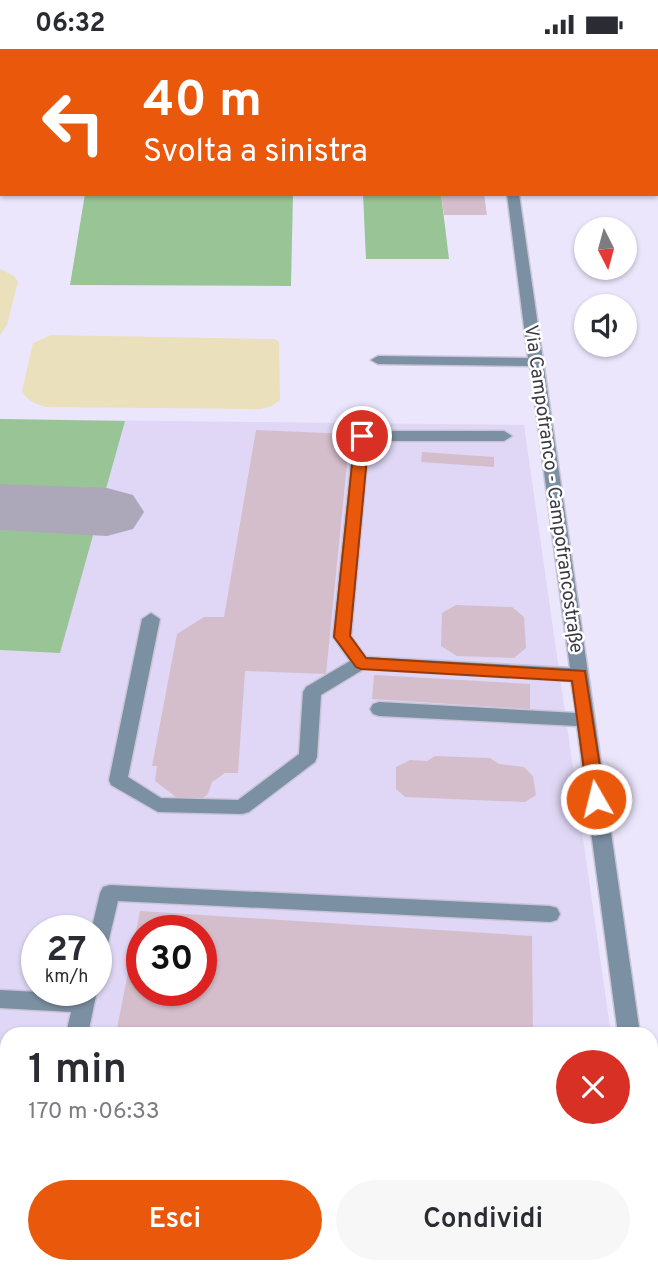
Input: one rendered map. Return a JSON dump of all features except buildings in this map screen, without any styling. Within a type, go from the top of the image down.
[{"type":"street","name":"Via Campofranco - Campofrancostraße","points":[[513,196],[628,1027]]},
{"type":"street","points":[[378,360],[536,362]]},
{"type":"street","points":[[361,663],[342,637],[362,436],[504,436]]},
{"type":"street","points":[[150,619],[118,780],[158,805],[242,807],[308,757],[312,692],[361,663],[579,675]]},
{"type":"street","points":[[379,709],[585,720]]},
{"type":"street","points":[[105,915],[110,893],[550,914]]},
{"type":"street","points":[[0,999],[21,999]]},
{"type":"street","points":[[79,1027],[84,1006]]},
{"type":"shaded area","points":[[0,419],[524,425],[610,1027],[0,1027]]},
{"type":"green space","points":[[85,196],[293,196],[291,286],[70,285]]},
{"type":"green space","points":[[363,196],[441,196],[449,259],[366,259]]},
{"type":"green space","points":[[0,419],[125,421],[60,653],[0,650]]},
{"type":"sand","points":[[0,269],[14,276],[18,282],[7,325],[0,335]]},
{"type":"sand","points":[[51,335],[275,339],[279,342],[280,400],[261,409],[38,405],[22,391],[33,343]]},
{"type":"taxiway","points":[[0,507],[107,512]]},
{"type":"route","points":[[362,436],[342,637],[361,663],[579,675],[596,799]]}]
